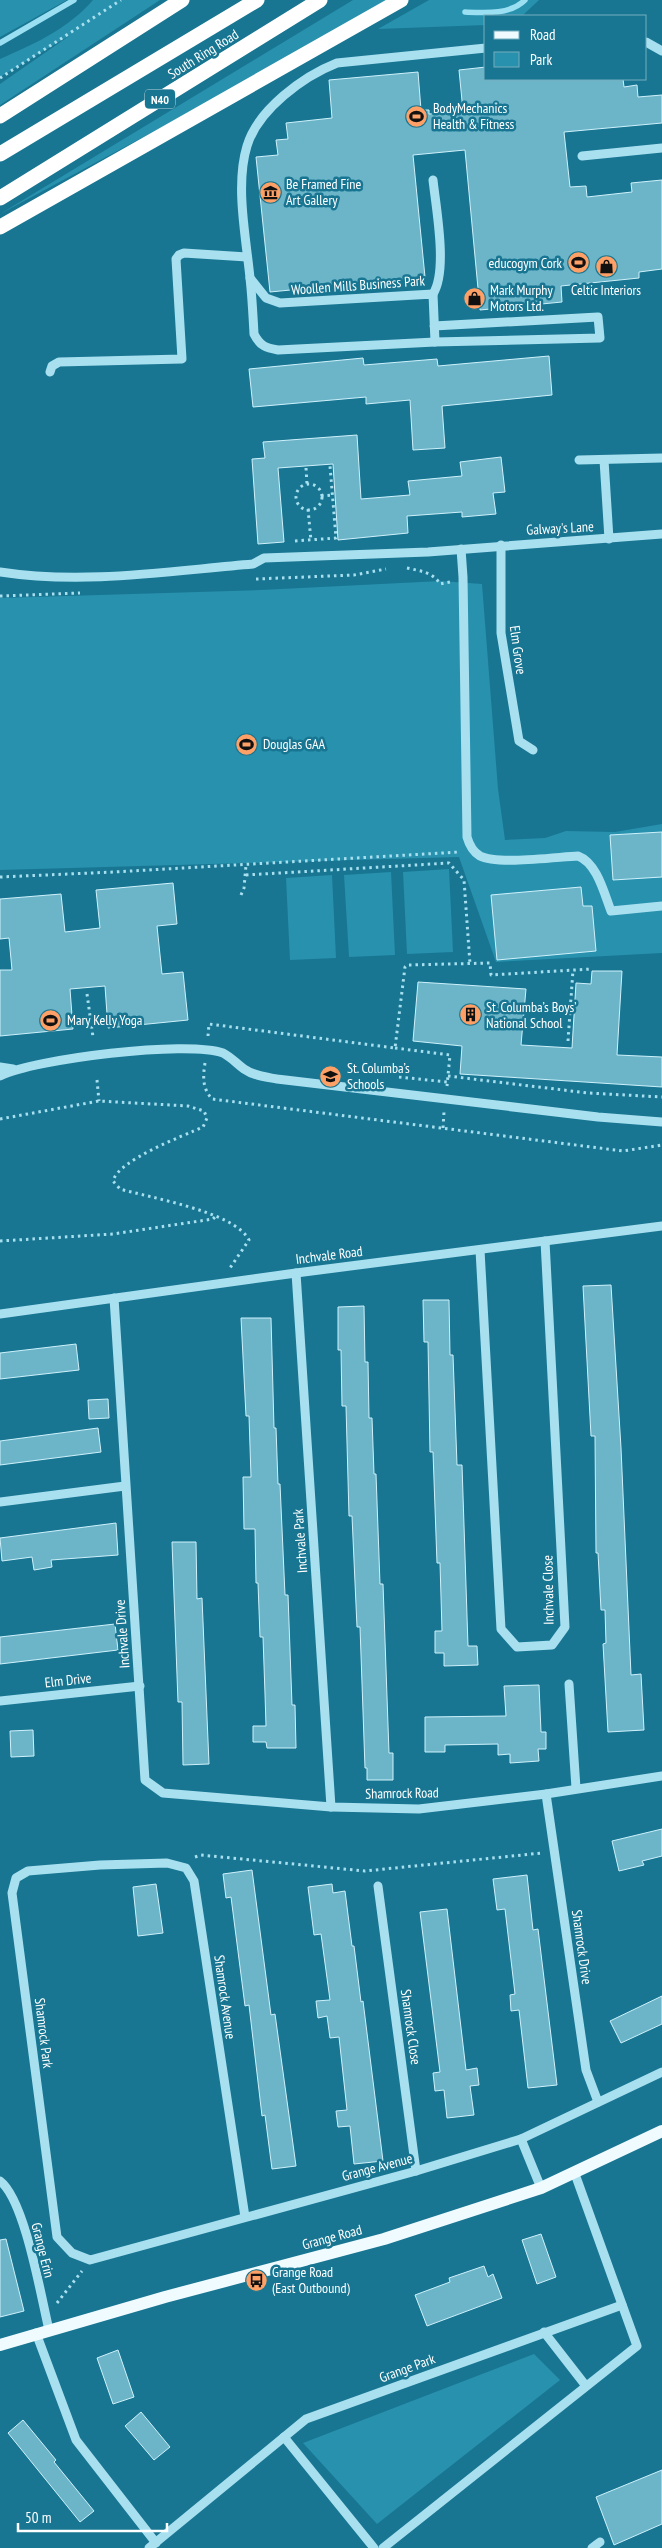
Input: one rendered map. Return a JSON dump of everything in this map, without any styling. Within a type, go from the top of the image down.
[{"type":"highway","points":[[0,116],[182,0]]},
{"type":"highway","name":"South Ring Road","points":[[0,154],[257,0]]},
{"type":"highway","name":"South Ring Road","points":[[0,198],[320,0]]},
{"type":"highway","points":[[0,227],[400,0]]},
{"type":"main road","name":"Grange Road","points":[[0,2345],[42,2331],[384,2239],[541,2188],[575,2174],[662,2131]]},
{"type":"street","points":[[647,43],[662,51]]},
{"type":"street","points":[[434,326],[598,316],[600,338],[435,342],[278,350],[265,348],[254,334],[243,206],[244,160],[248,144],[269,111],[291,90],[315,72],[337,63],[484,48]]},
{"type":"street","points":[[582,156],[662,148]]},
{"type":"street","points":[[433,180],[441,267],[438,287],[433,294]]},
{"type":"street","points":[[50,372],[52,366],[59,362],[182,359],[176,259],[179,255],[184,254],[247,257]]},
{"type":"street","name":"Woollen Mills Business Park","points":[[250,278],[266,298],[280,303],[433,294],[435,342]]},
{"type":"street","points":[[579,460],[662,458]]},
{"type":"street","points":[[604,460],[609,539]]},
{"type":"street","name":"Galway's Lane","points":[[0,572],[77,578],[253,564],[264,558],[460,549],[662,534]]},
{"type":"street","name":"Elm Grove","points":[[501,546],[499,606],[504,662],[519,741],[533,750]]},
{"type":"street","points":[[460,549],[463,580],[467,837],[474,851],[478,855],[496,860],[578,856],[588,859],[611,911],[662,906]]},
{"type":"street","points":[[0,1076],[13,1069],[95,1056],[171,1048],[200,1050],[223,1054],[252,1074],[277,1079],[598,1117],[662,1122]]},
{"type":"street","points":[[0,1066],[13,1069]]},
{"type":"street","name":"Inchvale Road","points":[[0,1314],[296,1273],[662,1226]]},
{"type":"street","name":"Inchvale Close","points":[[480,1250],[501,1629],[517,1647],[552,1645],[565,1627],[545,1241]]},
{"type":"street","name":"Inchvale Park","points":[[296,1273],[331,1807]]},
{"type":"street","name":"Inchvale Drive","points":[[114,1298],[145,1780]]},
{"type":"street","points":[[0,1502],[125,1486]]},
{"type":"street","points":[[569,1684],[576,1788]]},
{"type":"street","name":"Elm Drive","points":[[0,1701],[140,1686]]},
{"type":"street","name":"Shamrock Road","points":[[145,1780],[163,1793],[331,1807],[419,1809],[546,1794],[662,1776]]},
{"type":"street","name":"Shamrock Drive","points":[[546,1794],[586,2070],[598,2102]]},
{"type":"street","name":"Shamrock Avenue","points":[[100,1865],[167,1863],[186,1868],[194,1881],[245,2217]]},
{"type":"street","name":"Shamrock Park","points":[[90,2260],[72,2252],[57,2237],[12,1894],[16,1878],[28,1871],[100,1865]]},
{"type":"street","name":"Shamrock Close","points":[[378,1886],[416,2171]]},
{"type":"street","name":"Grange Avenue","points":[[90,2260],[416,2171],[521,2138],[662,2072]]},
{"type":"street","points":[[521,2138],[541,2188]]},
{"type":"street","points":[[383,2548],[637,2346],[575,2174]]},
{"type":"street","name":"Grange Erin","points":[[0,2181],[7,2186],[23,2222],[43,2307],[42,2331]]},
{"type":"street","name":"Grange Park","points":[[42,2331],[76,2440],[153,2545],[306,2419],[622,2305]]},
{"type":"street","points":[[544,2332],[586,2386]]},
{"type":"street","points":[[284,2437],[374,2548]]},
{"type":"street","points":[[592,2548],[600,2542]]},
{"type":"path","points":[[0,78],[121,0]]},
{"type":"path","points":[[287,542],[336,538],[330,466]]},
{"type":"path","points":[[306,468],[307,484]]},
{"type":"path","points":[[307,484],[318,488],[321,496],[317,506],[308,510],[301,507],[296,500],[297,491],[307,484]]},
{"type":"path","points":[[321,496],[332,495]]},
{"type":"path","points":[[308,510],[312,556]]},
{"type":"path","points":[[397,568],[427,572],[437,578],[440,584],[463,580]]},
{"type":"path","points":[[254,580],[354,575],[387,569]]},
{"type":"path","points":[[0,596],[86,593]]},
{"type":"path","points":[[0,876],[474,851]]},
{"type":"path","points":[[246,875],[449,863],[464,880],[470,964]]},
{"type":"path","points":[[240,895],[246,875],[246,864]]},
{"type":"path","points":[[395,1048],[405,967],[490,963],[491,975],[591,969]]},
{"type":"path","points":[[568,1041],[573,970]]},
{"type":"path","points":[[86,994],[93,1037]]},
{"type":"path","points":[[208,1040],[209,1024],[450,1055],[446,1090]]},
{"type":"path","points":[[205,1059],[203,1076],[205,1092],[212,1099],[623,1151],[662,1145]]},
{"type":"path","points":[[448,1076],[588,1093],[662,1097]]},
{"type":"path","points":[[399,1077],[447,1082]]},
{"type":"path","points":[[97,1080],[99,1101]]},
{"type":"path","points":[[0,1119],[99,1101],[188,1106],[204,1111],[207,1118],[203,1127],[119,1169],[112,1181],[120,1189],[204,1211],[246,1234],[249,1240],[229,1269],[230,1282]]},
{"type":"path","points":[[443,1128],[444,1111]]},
{"type":"path","points":[[0,1241],[113,1234],[215,1217]]},
{"type":"path","points":[[167,1863],[201,1856],[365,1871],[555,1852]]},
{"type":"path","points":[[43,2307],[58,2303],[90,2260]]},
{"type":"green space","points":[[0,0],[67,0],[0,37]]},
{"type":"green space","points":[[93,0],[160,0],[0,105],[0,84],[72,34],[0,77],[0,59],[50,35],[73,19]]},
{"type":"green space","points":[[353,0],[388,0],[162,127],[0,214]]},
{"type":"green space","points":[[429,0],[539,0],[523,15],[484,15],[484,25],[378,29]]},
{"type":"green space","name":"Douglas GAA","points":[[441,581],[482,584],[498,789],[505,840],[545,838],[566,831],[615,832],[662,824],[662,953],[496,962],[459,857],[0,870],[0,598],[261,590]]},
{"type":"green space","points":[[449,869],[453,952],[407,954],[403,872]]},
{"type":"green space","points":[[391,872],[395,955],[349,957],[344,875]]},
{"type":"green space","points":[[332,875],[336,958],[290,960],[286,878]]},
{"type":"green space","points":[[534,2354],[560,2380],[377,2524],[303,2443]]},
{"type":"building","points":[[484,67],[484,80],[623,80],[624,87],[637,85],[638,97],[662,95],[662,123],[564,132],[570,187],[586,186],[587,197],[632,192],[631,183],[662,180],[662,269],[639,272],[639,278],[561,286],[562,302],[480,310],[465,150],[413,155],[425,277],[270,292],[256,157],[278,155],[276,140],[288,139],[286,123],[332,118],[329,80],[418,72],[421,110],[429,110],[429,114],[463,111],[459,70]]},
{"type":"building","points":[[549,356],[552,395],[442,406],[445,448],[413,450],[410,400],[366,404],[366,397],[253,407],[249,369],[363,358],[364,365],[437,359],[438,366]]},
{"type":"building","points":[[357,435],[361,499],[410,495],[408,481],[462,476],[460,462],[501,457],[505,492],[493,493],[496,514],[462,517],[462,512],[407,516],[408,533],[338,540],[333,464],[278,468],[284,542],[258,544],[252,459],[265,458],[263,442]]},
{"type":"building","points":[[662,832],[662,877],[613,880],[610,835]]},
{"type":"building","points":[[173,883],[177,924],[157,926],[162,974],[183,972],[188,1020],[108,1028],[105,986],[70,989],[73,1029],[0,1036],[0,970],[12,970],[9,938],[0,939],[0,899],[61,894],[65,932],[100,928],[96,890]]},
{"type":"building","points":[[581,887],[583,906],[592,906],[596,951],[497,960],[491,895]]},
{"type":"building","name":"St. Columba’s Boys’ National School","points":[[592,971],[622,971],[617,1055],[662,1057],[662,1087],[460,1074],[462,1046],[413,1041],[418,982],[526,989],[521,1045],[572,1048],[576,983],[591,984]]},
{"type":"building","points":[[611,1285],[621,1448],[631,1675],[641,1674],[644,1730],[608,1732],[603,1644],[606,1643],[605,1610],[601,1610],[598,1553],[596,1553],[595,1436],[591,1436],[583,1286]]},
{"type":"building","points":[[423,1300],[449,1300],[450,1355],[453,1355],[457,1465],[462,1465],[468,1646],[477,1646],[478,1665],[444,1666],[444,1653],[435,1653],[435,1631],[442,1631],[440,1563],[437,1563],[433,1452],[430,1452],[428,1342],[424,1342]]},
{"type":"building","points":[[364,1306],[365,1362],[368,1362],[369,1418],[372,1418],[374,1474],[376,1474],[380,1584],[383,1584],[389,1753],[393,1753],[393,1780],[367,1780],[367,1768],[365,1768],[360,1627],[357,1627],[352,1516],[349,1516],[346,1406],[342,1406],[341,1350],[338,1350],[338,1307]]},
{"type":"building","points":[[241,1318],[271,1318],[274,1428],[276,1428],[278,1484],[280,1484],[285,1595],[288,1595],[292,1705],[295,1705],[296,1748],[267,1748],[266,1742],[253,1742],[253,1726],[266,1726],[263,1637],[260,1637],[258,1583],[256,1583],[255,1529],[244,1529],[243,1477],[251,1477],[249,1416],[246,1416]]},
{"type":"building","points":[[76,1344],[79,1370],[0,1379],[0,1353]]},
{"type":"building","points":[[108,1399],[109,1418],[89,1419],[88,1400]]},
{"type":"building","points":[[98,1428],[101,1452],[0,1465],[0,1441]]},
{"type":"building","points":[[116,1523],[118,1555],[51,1560],[52,1567],[34,1570],[32,1557],[2,1561],[0,1538]]},
{"type":"building","points":[[172,1542],[196,1542],[197,1599],[202,1598],[209,1764],[183,1765],[182,1702],[178,1702]]},
{"type":"building","points":[[115,1624],[118,1650],[0,1664],[0,1637]]},
{"type":"building","points":[[539,1685],[541,1732],[546,1732],[546,1749],[538,1749],[539,1761],[510,1763],[510,1754],[498,1755],[498,1744],[445,1745],[445,1752],[425,1752],[425,1717],[506,1716],[504,1686]]},
{"type":"building","points":[[33,1730],[34,1756],[11,1757],[10,1731]]},
{"type":"building","points":[[662,1829],[662,1856],[642,1861],[644,1865],[619,1871],[612,1841]]},
{"type":"building","points":[[252,1870],[271,2015],[275,2014],[296,2166],[272,2169],[265,2115],[262,2116],[249,2005],[245,2006],[231,1897],[226,1898],[223,1874]]},
{"type":"building","points":[[527,1875],[533,1930],[538,1929],[557,2085],[528,2088],[519,2010],[511,2011],[510,1995],[515,1994],[505,1909],[497,1910],[493,1879]]},
{"type":"building","points":[[156,1884],[163,1933],[138,1936],[133,1887]]},
{"type":"building","points":[[332,1884],[333,1893],[345,1891],[361,2002],[363,2001],[383,2161],[354,2164],[350,2126],[338,2127],[336,2111],[347,2110],[339,2037],[330,2038],[327,2016],[318,2018],[316,2001],[330,2000],[321,1934],[314,1935],[308,1887]]},
{"type":"building","points":[[447,1909],[466,2070],[477,2068],[479,2085],[470,2086],[474,2115],[447,2118],[444,2090],[435,2091],[433,2073],[440,2072],[420,1912]]},
{"type":"building","points":[[662,1996],[662,2024],[621,2043],[610,2021]]},
{"type":"building","points":[[541,2234],[556,2277],[537,2284],[522,2240]]},
{"type":"building","points":[[6,2239],[24,2311],[0,2317],[0,2240]]},
{"type":"building","points":[[484,2266],[488,2277],[493,2274],[502,2298],[427,2326],[415,2295],[450,2282],[449,2278]]},
{"type":"building","points":[[118,2350],[134,2397],[113,2404],[97,2358]]},
{"type":"building","points":[[141,2412],[170,2447],[154,2460],[125,2426]]},
{"type":"building","points":[[23,2420],[94,2511],[80,2522],[8,2433]]},
{"type":"building","points":[[662,2470],[662,2524],[614,2545],[596,2497]]},
{"type":"waterway","points":[[0,43],[74,0]]},
{"type":"waterway","points":[[465,12],[489,13],[505,11],[525,0]]},
{"type":"place","name":"BodyMechanics Health & Fitness","points":[[417,116]]},
{"type":"place","name":"Be Framed Fine Art Gallery","points":[[270,192]]},
{"type":"place","name":"educogym Cork","points":[[578,263]]},
{"type":"place","name":"Celtic Interiors","points":[[606,267]]},
{"type":"place","name":"Mark Murphy Motors Ltd.","points":[[474,298]]},
{"type":"place","name":"Douglas GAA","points":[[247,744]]},
{"type":"place","name":"St. Columba’s Boys’ National School","points":[[470,1015]]},
{"type":"place","name":"Mary Kelly Yoga","points":[[51,1020]]},
{"type":"place","name":"St. Columba’s Schools","points":[[331,1076]]},
{"type":"place","name":"Grange Road (East Outbound)","points":[[256,2280]]}]
